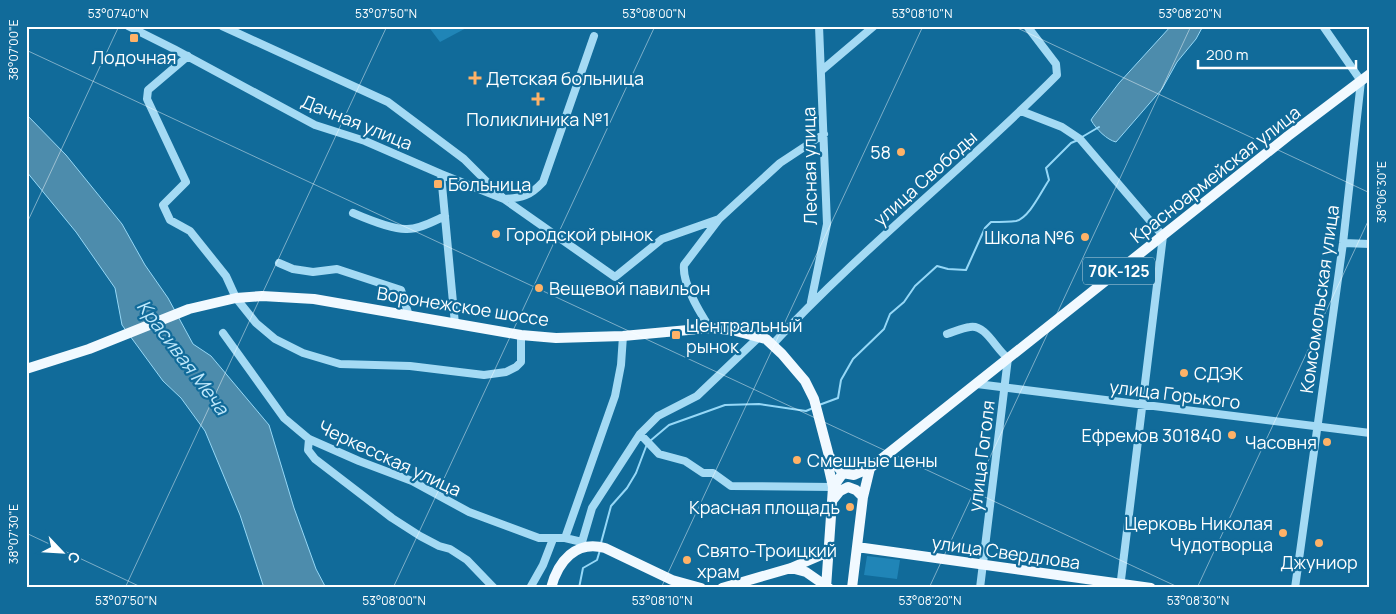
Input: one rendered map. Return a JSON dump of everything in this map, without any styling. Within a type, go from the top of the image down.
[{"type":"main road","name":"Красноармейская улица","points":[[870,468],[1288,136],[1366,78]]},
{"type":"main road","name":"Воронежское шоссе","points":[[26,369],[69,356],[189,309],[236,298],[274,296],[314,299],[521,335],[556,338],[622,336],[710,328],[732,330],[759,337],[772,345],[805,380],[814,399],[829,455],[828,465],[833,487]]},
{"type":"main road","points":[[829,455],[843,472],[854,475],[870,468]]},
{"type":"main road","points":[[852,588],[863,497],[870,468]]},
{"type":"main road","points":[[826,587],[833,487],[843,472]]},
{"type":"main road","points":[[854,475],[863,497]]},
{"type":"main road","points":[[832,501],[840,491],[848,487],[856,490],[863,497]]},
{"type":"main road","points":[[551,588],[562,563],[582,545],[594,545],[605,548],[672,580],[701,588]]},
{"type":"main road","name":"улица Свердлова","points":[[857,547],[1120,586],[1151,588]]},
{"type":"main road","points":[[722,588],[791,568],[820,556],[828,550]]},
{"type":"main road","points":[[791,568],[806,572],[826,587]]},
{"type":"main road","points":[[844,588],[853,576]]},
{"type":"street","name":"Дачная улица","points":[[128,26],[188,56],[315,125],[365,141],[504,199]]},
{"type":"street","points":[[222,26],[388,102],[464,160],[504,199],[615,277],[662,239],[718,219]]},
{"type":"street","name":"Лесная улица","points":[[811,303],[827,224],[819,26]]},
{"type":"street","points":[[821,71],[874,26]]},
{"type":"street","name":"улица Свободы","points":[[772,345],[811,303],[1021,111],[1056,75],[1056,64],[1027,26]]},
{"type":"street","points":[[1323,26],[1366,78]]},
{"type":"street","points":[[504,199],[522,198],[535,191],[543,182],[594,36]]},
{"type":"street","points":[[188,56],[148,90],[147,99],[186,182],[163,205],[170,220],[190,231],[226,276],[236,298],[256,323],[275,339],[303,354],[340,364],[410,366],[484,375],[506,372],[521,362],[521,335]]},
{"type":"street","name":"Комсомольская улица","points":[[1295,588],[1366,78]]},
{"type":"street","points":[[1021,111],[1062,127],[1080,140],[1163,236],[1120,586]]},
{"type":"street","points":[[710,328],[698,310],[683,272],[684,265],[718,219],[780,163],[824,134]]},
{"type":"street","points":[[441,174],[456,324]]},
{"type":"street","points":[[353,213],[382,224],[407,230],[445,216]]},
{"type":"street","points":[[1343,243],[1370,244]]},
{"type":"street","points":[[279,263],[293,269],[313,272],[338,269],[401,290],[409,316]]},
{"type":"street","points":[[947,334],[972,326],[982,330],[1001,353],[1008,358]]},
{"type":"street","name":"Черкесская улица","points":[[223,333],[284,418],[309,439],[412,481],[469,512],[539,538],[565,538],[582,545]]},
{"type":"street","points":[[565,538],[615,396],[621,365],[622,336]]},
{"type":"street","points":[[582,545],[592,508],[640,434],[658,416],[697,396],[759,337]]},
{"type":"street","name":"улица Гоголя","points":[[980,588],[1008,358]]},
{"type":"street","name":"улица Горького","points":[[977,384],[1370,433]]},
{"type":"street","points":[[640,434],[658,454],[685,461],[703,473],[713,473],[731,486],[833,487]]},
{"type":"street","points":[[309,439],[308,450],[315,459],[392,518],[420,536],[467,560],[494,588]]},
{"type":"street","points":[[530,588],[543,566],[553,539]]},
{"type":"shaded area","points":[[428,26],[470,26],[440,42]]},
{"type":"shaded area","points":[[867,556],[900,560],[897,579],[864,575]]},
{"type":"water","points":[[1171,26],[1203,26],[1196,39],[1177,62],[1162,89],[1116,142],[1105,137],[1091,120],[1119,83]]},
{"type":"water","name":"Красивая Меча","points":[[26,114],[66,155],[122,224],[145,265],[168,298],[193,344],[211,356],[269,425],[294,508],[316,569],[326,588],[264,588],[240,515],[205,431],[181,398],[163,381],[122,325],[115,288],[76,232],[26,171]]},
{"type":"waterway","points":[[1082,137],[1099,127]]},
{"type":"waterway","points":[[819,405],[838,398],[841,380],[853,359],[884,329],[890,314],[904,302],[915,286],[937,266],[966,270],[985,228],[991,222],[1016,221],[1026,215],[1049,180],[1046,168],[1071,143],[1078,140]]},
{"type":"waterway","points":[[650,441],[669,425],[725,405],[759,404],[806,411],[813,408]]},
{"type":"waterway","points":[[601,543],[611,506],[627,488],[636,473],[647,444]]},
{"type":"waterway","points":[[579,588],[583,568],[597,560],[600,550]]},
{"type":"place","name":"Лодочная","points":[[134,38]]},
{"type":"place","name":"Детская больница","points":[[475,78]]},
{"type":"place","name":"Поликлиника №1","points":[[538,99]]},
{"type":"place","name":"58","points":[[901,152]]},
{"type":"place","name":"Больница","points":[[438,184]]},
{"type":"place","name":"Городской рынок","points":[[496,234]]},
{"type":"place","name":"Школа №6","points":[[1085,237]]},
{"type":"place","name":"Вещевой павильон","points":[[539,288]]},
{"type":"place","name":"Центральный рынок","points":[[676,335]]},
{"type":"place","name":"СДЭК","points":[[1184,373]]},
{"type":"place","name":"Ефремов 301840","points":[[1232,435]]},
{"type":"place","name":"Часовня","points":[[1327,442]]},
{"type":"place","name":"Смешные цены","points":[[797,460]]},
{"type":"place","name":"Красная площадь","points":[[850,507]]},
{"type":"place","name":"Церковь Николая Чудотворца","points":[[1283,533]]},
{"type":"place","name":"Джуниор","points":[[1319,543]]},
{"type":"place","name":"Свято-Троицкий храм","points":[[687,560]]}]
